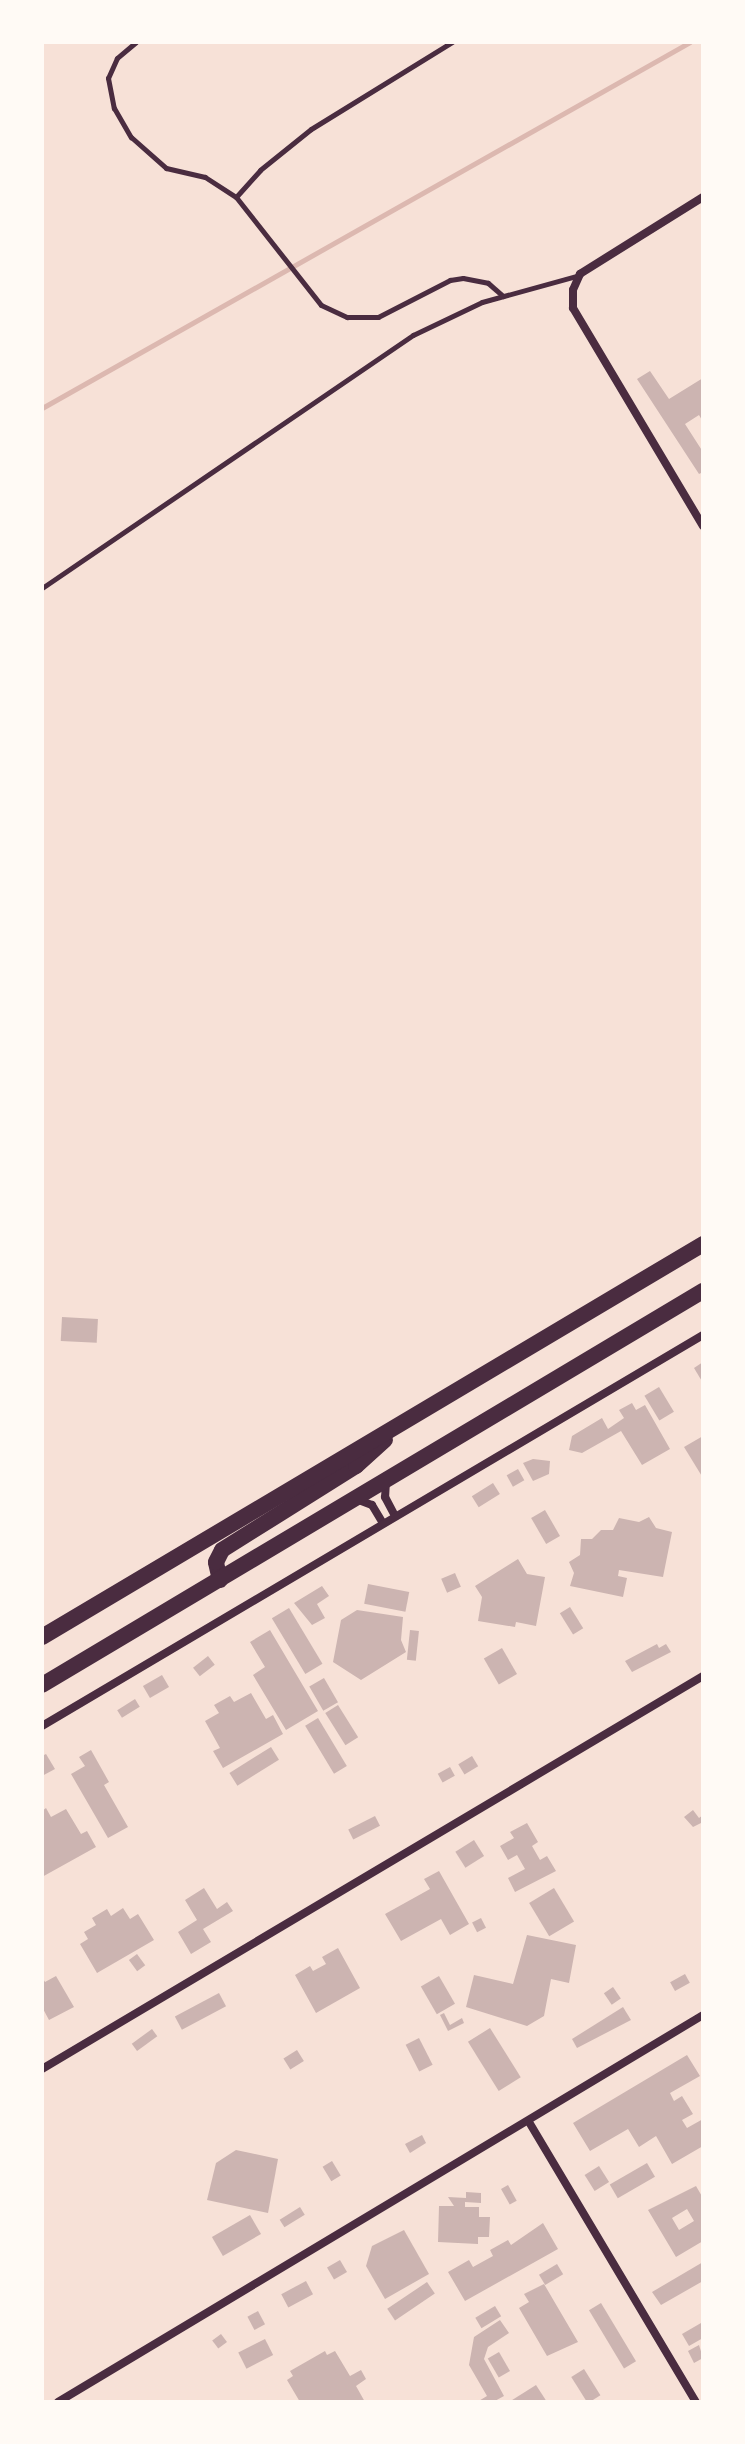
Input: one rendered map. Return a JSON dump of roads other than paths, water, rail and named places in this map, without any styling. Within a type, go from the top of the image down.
[{"type":"main road","points":[[42,1637],[703,1244]]},
{"type":"main road","points":[[42,1685],[703,1291]]},
{"type":"main road","points":[[220,1580],[216,1562],[222,1550],[356,1466],[397,1427]]},
{"type":"street","points":[[703,197],[580,274],[573,290],[573,308],[703,526]]},
{"type":"street","points":[[42,1726],[703,1335]]},
{"type":"street","points":[[387,1477],[385,1497],[395,1516]]},
{"type":"street","points":[[352,1498],[372,1505],[383,1523]]},
{"type":"street","points":[[42,2069],[703,1676]]},
{"type":"street","points":[[58,2402],[703,2015]]},
{"type":"street","points":[[529,2122],[696,2402]]},
{"type":"lane","points":[[136,42],[117,58],[108,78],[121,123],[153,159],[166,168],[205,177],[236,197],[311,297],[334,312],[362,320],[378,317],[450,280],[463,278],[488,283],[504,296]]},
{"type":"lane","points":[[236,197],[260,170],[311,129],[452,42]]},
{"type":"lane","points":[[42,588],[413,335],[447,317],[504,296],[580,274]]},
{"type":"waterway","points":[[42,408],[690,42]]}]
